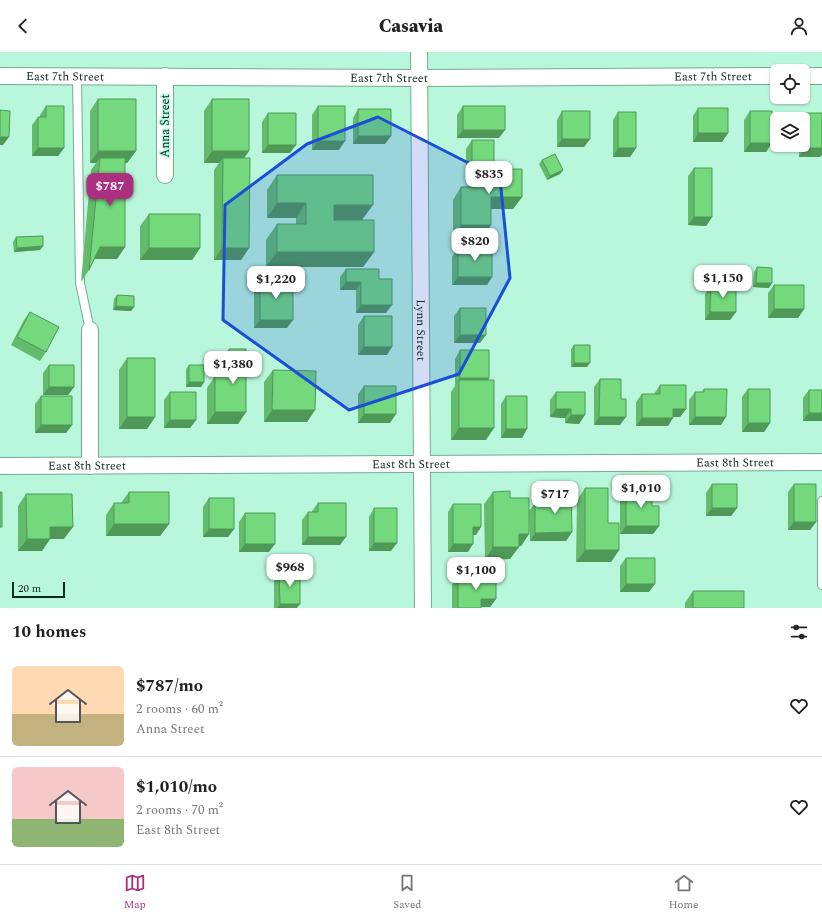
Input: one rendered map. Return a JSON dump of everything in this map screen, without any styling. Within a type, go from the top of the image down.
[{"type":"street","name":"Lynn Street","points":[[419,52],[423,608]]},
{"type":"street","name":"East 7th Street","points":[[0,76],[419,78],[770,76]]},
{"type":"street","name":"Anna Street","points":[[165,76],[165,175]]},
{"type":"street","points":[[810,76],[822,76]]},
{"type":"street","points":[[90,330],[90,466]]},
{"type":"street","name":"East 8th Street","points":[[0,466],[822,462]]},
{"type":"lane","points":[[77,76],[80,283],[90,330]]},
{"type":"lane","points":[[822,501],[822,585]]},
{"type":"highlighted area","points":[[378,117],[500,179],[510,278],[459,374],[349,410],[223,320],[225,205],[307,144]]},
{"type":"building","points":[[98,99],[136,99],[136,151],[98,151]]},
{"type":"building","points":[[212,99],[249,99],[249,151],[212,151]]},
{"type":"building","points":[[46,106],[64,106],[64,148],[38,148],[38,117],[46,117]]},
{"type":"building","points":[[318,106],[345,106],[345,141],[318,141]]},
{"type":"building","points":[[463,106],[505,106],[505,130],[463,130]]},
{"type":"building","points":[[698,108],[728,108],[728,133],[698,133]]},
{"type":"building","points":[[358,109],[391,109],[391,136],[358,136]]},
{"type":"building","points":[[0,110],[10,111],[9,137],[0,137]]},
{"type":"building","points":[[562,111],[590,111],[590,139],[562,139]]},
{"type":"building","points":[[750,111],[772,111],[770,112],[770,143],[750,143]]},
{"type":"building","points":[[618,112],[636,112],[636,148],[618,148]]},
{"type":"building","points":[[268,113],[296,113],[296,145],[268,145]]},
{"type":"building","points":[[810,113],[822,113],[822,148],[810,148]]},
{"type":"building","points":[[472,140],[494,140],[494,164],[472,164]]},
{"type":"building","points":[[555,154],[563,170],[550,176],[542,160]]},
{"type":"building","points":[[100,158],[125,158],[125,247],[100,247],[89,270]]},
{"type":"building","points":[[223,158],[250,158],[249,248],[222,248]]},
{"type":"building","points":[[694,168],[712,168],[712,217],[694,217]]},
{"type":"building","points":[[492,169],[522,169],[522,197],[491,197],[491,225],[461,225],[461,187],[476,187],[476,173],[492,173]]},
{"type":"building","points":[[277,175],[373,175],[373,205],[334,205],[334,220],[374,220],[374,252],[277,252],[277,224],[306,224],[306,203],[277,203]]},
{"type":"building","points":[[149,214],[200,214],[200,248],[149,248]]},
{"type":"building","points":[[43,236],[43,246],[17,248],[16,237]]},
{"type":"building","points":[[458,248],[492,248],[492,277],[458,277]]},
{"type":"building","points":[[757,267],[772,268],[772,283],[756,283]]},
{"type":"building","points":[[346,269],[379,269],[379,279],[392,279],[392,305],[361,305],[361,282],[346,282]]},
{"type":"building","points":[[260,280],[293,280],[293,320],[260,320]]},
{"type":"building","points":[[711,285],[736,285],[736,312],[710,312]]},
{"type":"building","points":[[774,285],[804,285],[804,309],[774,309]]},
{"type":"building","points":[[117,295],[134,296],[134,307],[116,306]]},
{"type":"building","points":[[460,308],[486,308],[486,335],[460,335]]},
{"type":"building","points":[[30,312],[59,327],[46,352],[17,337]]},
{"type":"building","points":[[364,316],[392,316],[392,347],[364,347]]},
{"type":"building","points":[[574,345],[590,345],[590,363],[574,363]]},
{"type":"building","points":[[229,349],[246,349],[246,412],[215,412],[215,376],[229,376]]},
{"type":"building","points":[[460,350],[489,350],[489,378],[460,378]]},
{"type":"building","points":[[127,358],[155,358],[155,417],[127,417]]},
{"type":"building","points":[[49,365],[74,365],[74,387],[49,387]]},
{"type":"building","points":[[189,365],[204,365],[204,382],[189,382]]},
{"type":"building","points":[[273,370],[316,371],[315,410],[272,410]]},
{"type":"building","points":[[600,379],[621,379],[621,399],[626,399],[626,417],[599,417]]},
{"type":"building","points":[[459,380],[494,380],[494,428],[459,428]]},
{"type":"building","points":[[660,385],[686,385],[686,409],[673,409],[673,418],[642,418],[642,394],[660,394]]},
{"type":"building","points":[[364,386],[396,386],[396,414],[364,414]]},
{"type":"building","points":[[704,389],[727,389],[726,417],[695,417],[695,392],[704,392]]},
{"type":"building","points":[[748,389],[770,389],[770,423],[748,423]]},
{"type":"building","points":[[809,390],[822,390],[822,413],[809,413]]},
{"type":"building","points":[[170,392],[196,392],[196,420],[170,420]]},
{"type":"building","points":[[556,392],[585,392],[585,415],[571,415],[571,409],[556,409]]},
{"type":"building","points":[[41,396],[72,396],[72,425],[41,425]]},
{"type":"building","points":[[506,396],[527,396],[527,429],[506,429]]},
{"type":"building","points":[[712,484],[737,484],[737,508],[712,508]]},
{"type":"building","points":[[794,484],[816,484],[816,522],[794,522]]},
{"type":"building","points":[[585,488],[608,488],[608,523],[619,523],[619,550],[585,550]]},
{"type":"building","points":[[626,490],[652,490],[652,506],[659,506],[659,526],[626,526]]},
{"type":"building","points":[[510,491],[510,498],[529,498],[529,534],[519,534],[519,547],[493,547],[493,492]]},
{"type":"building","points":[[557,491],[571,491],[572,532],[535,533],[535,503],[557,503]]},
{"type":"building","points":[[0,492],[2,492],[2,527],[0,527]]},
{"type":"building","points":[[129,492],[169,492],[169,524],[114,524],[114,503],[129,503]]},
{"type":"building","points":[[26,494],[72,494],[73,527],[50,527],[50,539],[27,539]]},
{"type":"building","points":[[209,498],[234,498],[234,529],[209,529]]},
{"type":"building","points":[[318,503],[346,503],[346,537],[308,537],[308,512],[318,512]]},
{"type":"building","points":[[453,504],[481,504],[481,527],[473,527],[473,544],[453,544]]},
{"type":"building","points":[[374,508],[397,508],[397,543],[374,543]]},
{"type":"building","points":[[245,513],[275,513],[275,544],[245,544]]},
{"type":"building","points":[[626,558],[655,558],[655,584],[626,584]]},
{"type":"building","points":[[300,572],[300,604],[280,604],[279,573]]},
{"type":"building","points":[[458,576],[496,576],[496,599],[481,599],[481,608],[458,608]]},
{"type":"building","points":[[693,591],[744,591],[744,608],[693,608]]}]
